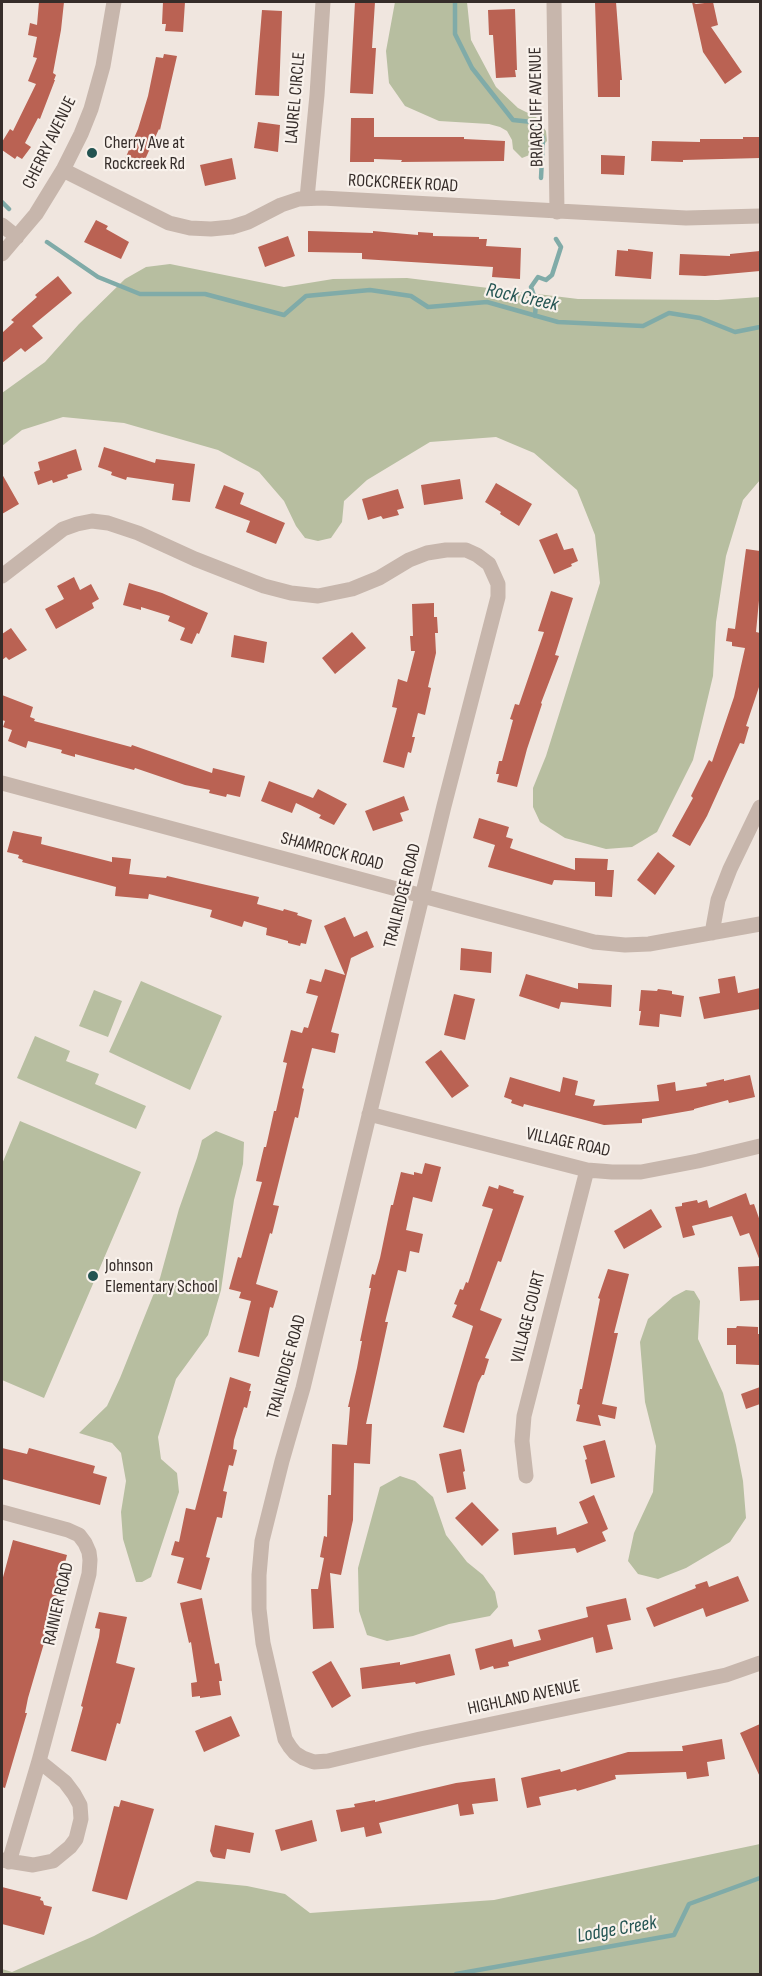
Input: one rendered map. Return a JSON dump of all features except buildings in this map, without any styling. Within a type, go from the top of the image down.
[{"type":"street","name":"CHERRY AVENUE","points":[[2,254],[36,214],[63,170],[91,109],[103,66],[114,2]]},
{"type":"street","name":"LAUREL CIRCLE","points":[[307,198],[323,2]]},
{"type":"street","name":"BRIARCLIFF AVENUE","points":[[554,2],[557,212]]},
{"type":"street","name":"ROCKCREEK ROAD","points":[[63,170],[169,223],[190,228],[232,227],[248,222],[281,205],[307,198],[686,218],[760,216]]},
{"type":"street","points":[[2,225],[18,237]]},
{"type":"street","name":"TRAILRIDGE ROAD","points":[[2,576],[63,529],[93,521],[108,523],[138,533],[195,559],[264,586],[291,593],[318,596],[352,589],[380,578],[410,560],[428,553],[446,550],[466,550],[477,555],[489,564],[498,584],[498,597],[303,1388],[262,1541],[259,1609],[263,1643],[285,1739],[295,1753]]},
{"type":"street","name":"SHAMROCK ROAD","points":[[2,783],[594,942],[625,945],[649,944],[760,924]]},
{"type":"street","points":[[712,933],[718,900],[730,869],[760,807]]},
{"type":"street","name":"VILLAGE ROAD","points":[[369,1114],[586,1170],[641,1172],[760,1146]]},
{"type":"street","name":"VILLAGE COURT","points":[[526,1476],[522,1441],[524,1416],[586,1170]]},
{"type":"street","name":"RAINIER ROAD","points":[[2,1512],[68,1530],[79,1536],[89,1552],[88,1574],[39,1761],[5,1861],[33,1865],[53,1861],[76,1839],[81,1819],[80,1805],[65,1782],[39,1761]]},
{"type":"street","name":"HIGHLAND AVENUE","points":[[295,1753],[314,1761],[328,1761],[420,1739],[726,1675],[760,1663]]},
{"type":"green space","points":[[395,2],[467,2],[471,40],[496,87],[518,108],[536,117],[546,131],[547,141],[537,152],[522,158],[513,149],[512,140],[507,131],[500,127],[489,124],[439,121],[405,106],[389,83],[386,51]]},
{"type":"green space","points":[[170,264],[284,287],[333,279],[407,278],[578,299],[718,300],[760,297],[760,480],[743,500],[726,556],[716,622],[713,676],[693,760],[657,832],[632,847],[606,849],[565,838],[540,822],[533,807],[533,788],[546,756],[600,583],[595,535],[577,490],[534,453],[496,437],[430,442],[367,480],[344,501],[342,522],[331,538],[318,541],[305,538],[296,526],[284,501],[259,472],[218,450],[124,423],[63,417],[22,430],[2,446],[2,393],[45,362],[79,324],[125,279],[146,267]]},
{"type":"green space","points":[[141,981],[222,1016],[190,1090],[109,1052]]},
{"type":"green space","points":[[94,990],[122,1001],[108,1037],[79,1026]]},
{"type":"green space","points":[[35,1036],[70,1051],[66,1061],[99,1074],[95,1084],[146,1106],[136,1129],[17,1078]]},
{"type":"green space","points":[[20,1121],[141,1172],[44,1398],[2,1380],[2,1164]]},
{"type":"green space","points":[[216,1131],[244,1142],[243,1164],[234,1200],[221,1290],[208,1335],[176,1379],[158,1437],[161,1459],[177,1473],[179,1492],[151,1577],[142,1582],[136,1582],[123,1539],[121,1512],[126,1481],[121,1453],[112,1443],[79,1433],[107,1406],[120,1378],[160,1278],[179,1209],[202,1140]]},
{"type":"green space","points":[[686,1290],[694,1291],[700,1301],[698,1339],[723,1393],[743,1481],[746,1518],[730,1542],[686,1568],[658,1579],[638,1574],[628,1561],[634,1533],[653,1492],[656,1446],[645,1402],[640,1342],[648,1319],[673,1297]]},
{"type":"green space","points":[[400,1476],[415,1481],[433,1497],[446,1535],[467,1562],[483,1575],[495,1592],[498,1607],[490,1616],[449,1624],[413,1636],[387,1641],[367,1635],[359,1611],[358,1568],[380,1487]]},
{"type":"green space","points":[[760,1844],[760,1974],[2,1974],[2,1969],[12,1972],[94,1936],[197,1881],[247,1886],[285,1894],[310,1913],[494,1900]]},
{"type":"waterway","points":[[455,2],[455,34],[472,68],[513,120],[532,122],[543,138],[541,178]]},
{"type":"waterway","name":"Rock Creek","points":[[2,202],[9,209]]},
{"type":"waterway","points":[[535,316],[536,302],[531,287],[538,277],[546,280],[552,275],[561,247],[556,239]]},
{"type":"waterway","name":"Rock Creek","points":[[47,242],[98,277],[140,294],[205,294],[284,315],[306,296],[370,290],[411,296],[428,307],[487,302],[558,322],[643,326],[669,313],[700,318],[735,332],[760,327]]},
{"type":"waterway","name":"Lodge Creek","points":[[456,1974],[674,1935],[689,1904],[760,1878]]},
{"type":"place","name":"Cherry Ave at Rockcreek Rd","points":[[92,153]]},
{"type":"place","name":"Johnson Elementary School","points":[[93,1276]]}]
